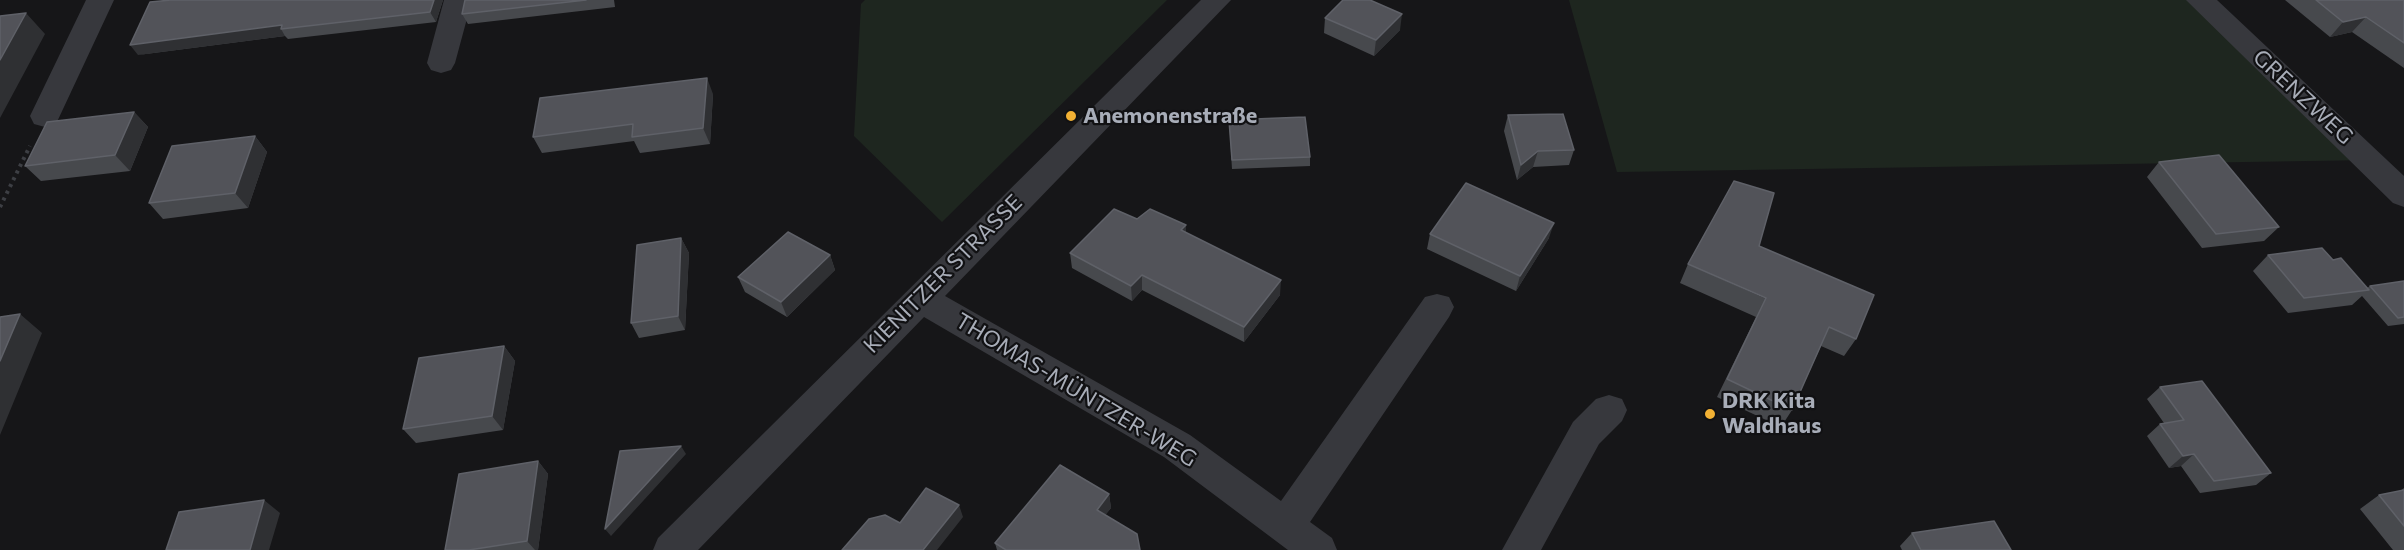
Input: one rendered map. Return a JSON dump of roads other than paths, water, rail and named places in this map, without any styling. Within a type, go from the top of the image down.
[{"type":"street","points":[[45,116],[100,0]]},
{"type":"street","points":[[441,63],[459,0]]},
{"type":"street","name":"KIENITZER STRASSE","points":[[672,550],[1217,0]]},
{"type":"street","name":"GRENZWEG","points":[[2200,0],[2404,195]]},
{"type":"street","name":"THOMAS-MÜNTZER-WEG","points":[[920,298],[1177,446],[1318,550]]},
{"type":"street","points":[[1286,526],[1437,307]]},
{"type":"street","points":[[1521,550],[1586,433],[1609,410]]},
{"type":"place","name":"Anemonenstraße","points":[[1071,116]]},
{"type":"place","name":"DRK Kita Waldhaus","points":[[1710,414]]}]
